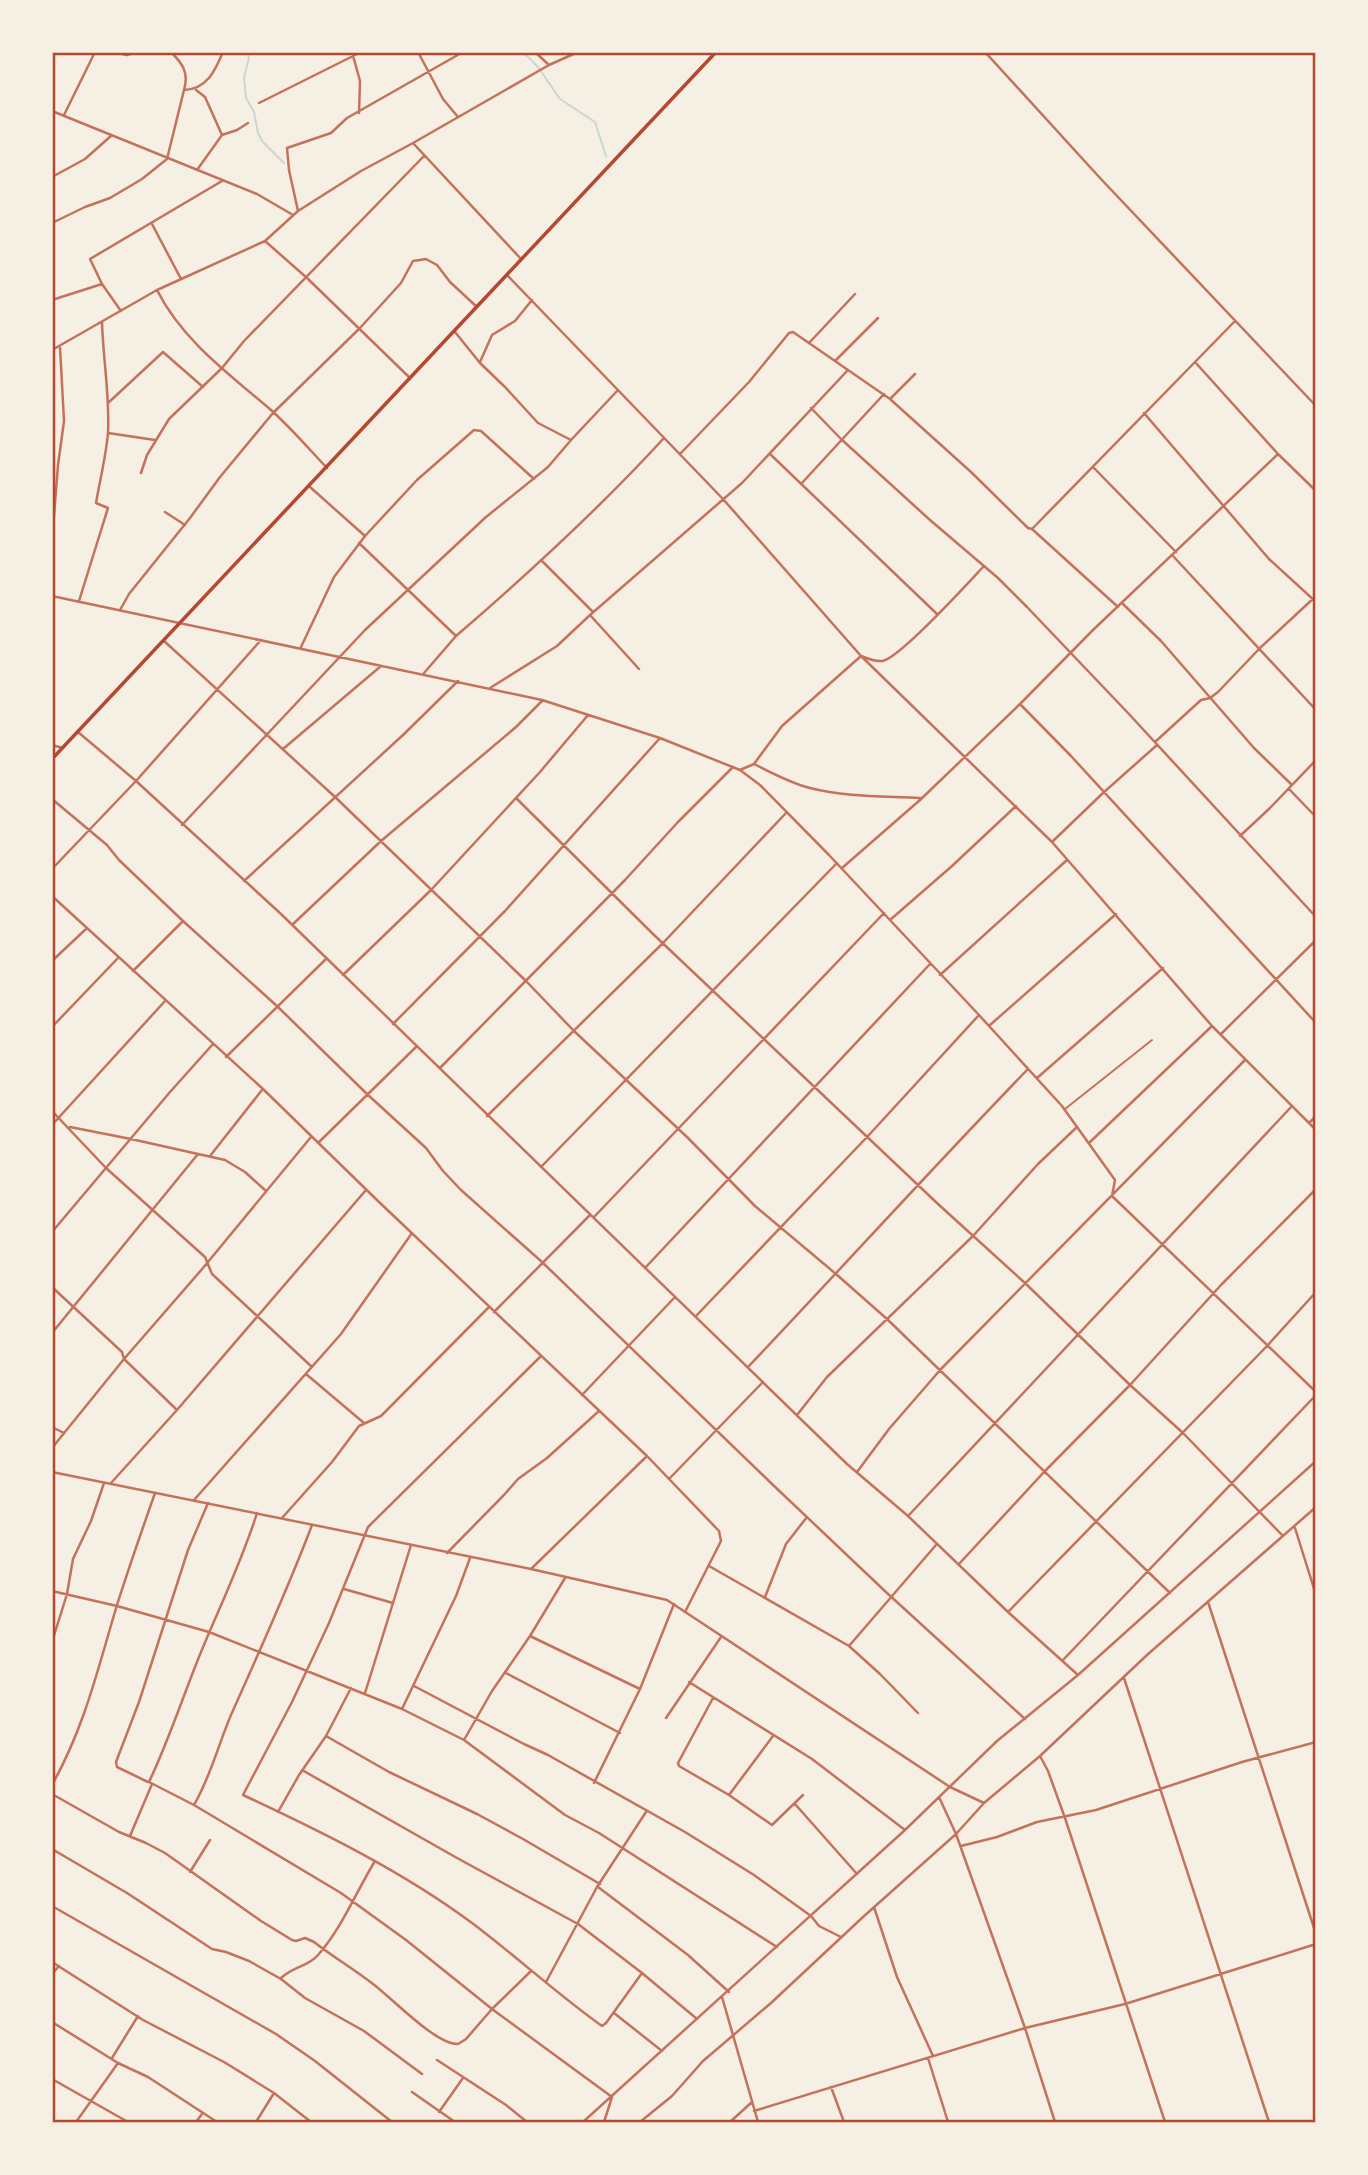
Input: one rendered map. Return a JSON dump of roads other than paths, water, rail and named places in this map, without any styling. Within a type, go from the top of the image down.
[{"type":"main road","points":[[52,759],[716,52]]},
{"type":"street","points":[[64,115],[95,52]]},
{"type":"street","points":[[113,52],[135,52]]},
{"type":"street","points":[[52,223],[85,206],[110,198],[142,179],[167,159],[187,79],[185,70],[171,52]]},
{"type":"street","points":[[195,90],[216,70],[223,52]]},
{"type":"street","points":[[259,103],[360,52]]},
{"type":"street","points":[[418,52],[443,99],[458,117]]},
{"type":"street","points":[[298,211],[287,148],[331,132],[347,118],[463,52]]},
{"type":"street","points":[[535,52],[549,65]]},
{"type":"street","points":[[52,350],[157,290],[265,241],[298,211],[361,171],[549,65],[578,52]]},
{"type":"street","points":[[985,52],[1315,406]]},
{"type":"street","points":[[1312,52],[1315,59]]},
{"type":"street","points":[[352,55],[360,81],[359,113]]},
{"type":"street","points":[[184,90],[195,90],[205,97],[222,135]]},
{"type":"street","points":[[52,111],[257,194],[293,215]]},
{"type":"street","points":[[52,119],[59,113]]},
{"type":"street","points":[[197,170],[222,135],[248,123]]},
{"type":"street","points":[[52,177],[85,159],[112,135]]},
{"type":"street","points":[[413,143],[522,260]]},
{"type":"street","points":[[141,473],[155,440],[173,415],[222,368],[244,341],[424,156]]},
{"type":"street","points":[[121,311],[102,284],[90,259],[223,181]]},
{"type":"street","points":[[152,224],[181,279]]},
{"type":"street","points":[[265,241],[411,379]]},
{"type":"street","points":[[119,611],[129,594],[186,525],[219,477],[273,413],[360,328],[401,283],[410,264],[417,259],[430,260],[477,307]]},
{"type":"street","points":[[507,276],[723,499],[861,656],[1052,842],[1220,1035],[1315,1130]]},
{"type":"street","points":[[52,300],[102,284]]},
{"type":"street","points":[[157,290],[179,323],[327,468]]},
{"type":"street","points":[[809,343],[855,294]]},
{"type":"street","points":[[480,363],[492,335],[515,321],[532,300]]},
{"type":"street","points":[[835,361],[878,318]]},
{"type":"street","points":[[1032,529],[1236,320]]},
{"type":"street","points":[[79,601],[108,508],[96,503],[108,433],[102,322]]},
{"type":"street","points":[[455,332],[480,363],[538,423],[571,440]]},
{"type":"street","points":[[680,454],[748,382],[789,333],[793,332],[890,399],[1028,528],[1118,607]]},
{"type":"street","points":[[52,541],[64,421],[60,346]]},
{"type":"street","points":[[108,403],[163,352],[203,387]]},
{"type":"street","points":[[1195,362],[1315,491]]},
{"type":"street","points":[[490,688],[557,646],[591,613],[723,499],[770,454],[848,370]]},
{"type":"street","points":[[890,399],[915,374]]},
{"type":"street","points":[[182,825],[406,590],[486,517],[548,467],[618,389]]},
{"type":"street","points":[[801,484],[884,394]]},
{"type":"street","points":[[811,408],[841,439],[1027,607],[1315,917]]},
{"type":"street","points":[[1052,842],[1201,700],[1210,698],[1315,599],[1269,559],[1144,412]]},
{"type":"street","points":[[301,647],[334,577],[359,543],[417,480],[474,429],[481,431],[534,480]]},
{"type":"street","points":[[108,433],[155,440]]},
{"type":"street","points":[[424,674],[456,636],[541,560],[664,438]]},
{"type":"street","points":[[770,454],[938,615]]},
{"type":"street","points":[[842,868],[922,798],[1020,705],[1278,454]]},
{"type":"street","points":[[1093,466],[1315,710]]},
{"type":"street","points":[[310,487],[365,536]]},
{"type":"street","points":[[165,512],[186,525]]},
{"type":"street","points":[[359,543],[456,636]]},
{"type":"street","points":[[541,560],[639,669]]},
{"type":"street","points":[[861,656],[884,661],[938,615],[984,566]]},
{"type":"street","points":[[52,596],[542,700],[660,738],[740,770],[760,785],[842,868],[1065,1110],[1115,1180],[1112,1196]]},
{"type":"street","points":[[1123,604],[1161,641],[1254,748],[1292,785]]},
{"type":"street","points":[[52,869],[136,781],[261,640]]},
{"type":"street","points":[[164,641],[334,796],[755,1206],[887,1319],[1170,1593]]},
{"type":"street","points":[[740,770],[754,764],[782,726],[861,656]]},
{"type":"street","points":[[283,749],[381,666]]},
{"type":"street","points":[[244,881],[458,681]]},
{"type":"street","points":[[292,925],[381,841],[516,727],[542,700]]},
{"type":"street","points":[[1020,705],[1315,1023]]},
{"type":"street","points":[[343,975],[431,890],[588,714]]},
{"type":"street","points":[[78,732],[136,781],[292,925],[797,1415],[1078,1675]]},
{"type":"street","points":[[393,1024],[505,911],[660,738]]},
{"type":"street","points":[[52,745],[63,748]]},
{"type":"street","points":[[1240,836],[1315,760]]},
{"type":"street","points":[[754,764],[811,788],[831,792],[922,798]]},
{"type":"street","points":[[439,1069],[733,767]]},
{"type":"street","points":[[1289,788],[1315,817]]},
{"type":"street","points":[[516,797],[663,943],[1183,1433],[1283,1536]]},
{"type":"street","points":[[52,799],[90,830],[183,921],[278,1007],[366,1094],[426,1148],[461,1190],[542,1262],[891,1597],[1025,1719]]},
{"type":"street","points":[[890,920],[1016,806]]},
{"type":"street","points":[[487,1116],[663,943],[786,813]]},
{"type":"street","points":[[940,975],[1067,860]]},
{"type":"street","points":[[541,1167],[837,863]]},
{"type":"street","points":[[52,896],[263,1089],[647,1456],[722,1536],[722,1541],[685,1612]]},
{"type":"street","points":[[494,1312],[679,1130],[884,913]]},
{"type":"street","points":[[989,1026],[1116,914]]},
{"type":"street","points":[[133,971],[183,921]]},
{"type":"street","points":[[52,961],[87,928]]},
{"type":"street","points":[[1220,1035],[1315,940]]},
{"type":"street","points":[[52,1027],[118,958]]},
{"type":"street","points":[[226,1057],[326,959]]},
{"type":"street","points":[[646,1268],[930,964]]},
{"type":"street","points":[[1037,1079],[1163,968]]},
{"type":"street","points":[[52,1125],[165,1001]]},
{"type":"street","points":[[695,1317],[979,1015]]},
{"type":"street","points":[[1089,1143],[1212,1026]]},
{"type":"street","points":[[1065,1110],[1152,1040]]},
{"type":"street","points":[[52,1232],[214,1045]]},
{"type":"street","points":[[318,1143],[416,1047]]},
{"type":"street","points":[[857,1472],[889,1429],[939,1371],[1245,1060]]},
{"type":"street","points":[[748,1367],[1028,1069]]},
{"type":"street","points":[[210,1156],[263,1089]]},
{"type":"street","points":[[908,1516],[1292,1106]]},
{"type":"street","points":[[52,1111],[106,1168],[154,1209],[208,1262],[212,1275],[312,1367]]},
{"type":"street","points":[[1309,1123],[1315,1116]]},
{"type":"street","points":[[69,1127],[210,1156],[236,1165],[266,1191]]},
{"type":"street","points":[[797,1415],[827,1377],[973,1236],[1038,1164],[1077,1127]]},
{"type":"street","points":[[52,1448],[311,1136]]},
{"type":"street","points":[[52,1333],[198,1154]]},
{"type":"street","points":[[958,1564],[1315,1189]]},
{"type":"street","points":[[111,1484],[366,1190]]},
{"type":"street","points":[[1063,1660],[1315,1394],[1112,1196]]},
{"type":"street","points":[[194,1500],[355,1317],[412,1233]]},
{"type":"street","points":[[52,1287],[122,1352],[124,1359],[177,1410]]},
{"type":"street","points":[[1008,1612],[1268,1346],[1315,1292]]},
{"type":"street","points":[[582,1395],[676,1297]]},
{"type":"street","points":[[282,1518],[332,1462],[349,1436],[364,1423],[381,1416],[489,1307]]},
{"type":"street","points":[[540,1356],[368,1527],[344,1589],[307,1670],[243,1795],[375,1861],[427,1892],[472,1923],[602,2026],[642,1973]]},
{"type":"street","points":[[306,1374],[364,1423]]},
{"type":"street","points":[[669,1479],[764,1382]]},
{"type":"street","points":[[447,1553],[517,1479],[547,1458],[598,1410]]},
{"type":"street","points":[[52,1427],[64,1433]]},
{"type":"street","points":[[531,1569],[647,1456]]},
{"type":"street","points":[[583,2123],[905,1830],[998,1741],[1078,1675],[1315,1461]]},
{"type":"street","points":[[52,1472],[531,1569],[667,1600],[950,1787],[984,1803]]},
{"type":"street","points":[[52,1642],[67,1594],[73,1559],[91,1521],[104,1483]]},
{"type":"street","points":[[52,1785],[79,1731],[155,1493]]},
{"type":"street","points":[[208,1503],[188,1550],[139,1702],[116,1762],[117,1767],[194,1805],[341,1894],[406,1940],[492,2009],[612,2097]]},
{"type":"street","points":[[640,2123],[672,2096],[703,2061],[956,1834],[984,1803],[1040,1756],[1315,1507]]},
{"type":"street","points":[[130,1836],[209,1632],[241,1560],[257,1513]]},
{"type":"street","points":[[765,1597],[786,1544],[807,1517]]},
{"type":"street","points":[[194,1805],[207,1781],[233,1709],[261,1651],[312,1525]]},
{"type":"street","points":[[1294,1527],[1315,1595]]},
{"type":"street","points":[[849,1646],[937,1544]]},
{"type":"street","points":[[364,1694],[411,1545]]},
{"type":"street","points":[[402,1709],[456,1596],[470,1558]]},
{"type":"street","points":[[709,1566],[849,1646],[918,1713]]},
{"type":"street","points":[[464,1740],[492,1691],[506,1674],[565,1578]]},
{"type":"street","points":[[344,1589],[393,1603]]},
{"type":"street","points":[[52,1591],[209,1632],[402,1709],[464,1740],[565,1815],[777,1947]]},
{"type":"street","points":[[1208,1602],[1315,1934]]},
{"type":"street","points":[[594,1783],[620,1734],[674,1604]]},
{"type":"street","points":[[530,1636],[640,1689]]},
{"type":"street","points":[[666,1718],[721,1637]]},
{"type":"street","points":[[506,1674],[620,1734]]},
{"type":"street","points":[[1124,1678],[1269,2123]]},
{"type":"street","points":[[689,1682],[812,1759],[905,1830]]},
{"type":"street","points":[[414,1686],[548,1755],[685,1832],[754,1875],[811,1916],[819,1926],[842,1937]]},
{"type":"street","points":[[278,1812],[302,1770],[326,1736],[351,1688]]},
{"type":"street","points":[[713,1698],[678,1763],[680,1766],[772,1825],[803,1795]]},
{"type":"street","points":[[729,1795],[774,1735]]},
{"type":"street","points":[[326,1736],[388,1772],[523,1839],[598,1885],[688,1955],[729,1992]]},
{"type":"street","points":[[961,1846],[997,1837],[1037,1822],[1096,1810],[1315,1742]]},
{"type":"street","points":[[1040,1756],[1065,1818],[1165,2123]]},
{"type":"street","points":[[302,1770],[578,1924],[697,2019]]},
{"type":"street","points":[[52,1794],[100,1822],[165,1853],[292,1940],[310,1939],[374,1984],[447,2043],[461,2043],[531,1971]]},
{"type":"street","points":[[939,1797],[961,1846],[1025,2028],[1055,2123]]},
{"type":"street","points":[[795,1804],[857,1874]]},
{"type":"street","points":[[546,1982],[598,1885],[646,1812]]},
{"type":"street","points":[[190,1872],[210,1840]]},
{"type":"street","points":[[52,1849],[127,1893],[212,1949],[249,1961],[281,1979],[305,1998],[364,2031],[422,2074]]},
{"type":"street","points":[[281,1979],[292,1969],[312,1961],[323,1949],[375,1861]]},
{"type":"street","points":[[52,1906],[276,2034],[315,2061],[389,2122]]},
{"type":"street","points":[[874,1907],[897,1977],[933,2056]]},
{"type":"street","points":[[754,2111],[1025,2028],[1125,2004],[1315,1944]]},
{"type":"street","points":[[52,1962],[138,2016],[224,2062],[274,2093],[311,2123]]},
{"type":"street","points":[[52,1975],[59,1966]]},
{"type":"street","points":[[722,1997],[758,2123]]},
{"type":"street","points":[[614,2013],[662,2051]]},
{"type":"street","points":[[111,2058],[138,2016]]},
{"type":"street","points":[[52,2022],[118,2063],[159,2084],[217,2123]]},
{"type":"street","points":[[928,2058],[948,2123]]},
{"type":"street","points":[[437,2060],[506,2105],[527,2123]]},
{"type":"street","points":[[76,2123],[118,2063]]},
{"type":"street","points":[[439,2112],[463,2078]]},
{"type":"street","points":[[52,2079],[128,2123]]},
{"type":"street","points":[[831,2087],[844,2123]]},
{"type":"street","points":[[412,2092],[455,2123]]},
{"type":"street","points":[[256,2123],[274,2093]]},
{"type":"street","points":[[604,2123],[612,2097]]},
{"type":"street","points":[[730,2123],[752,2102]]},
{"type":"street","points":[[196,2123],[202,2114]]},
{"type":"waterway","points":[[247,52],[249,58],[244,77],[246,98],[254,112],[262,141],[284,163]]},
{"type":"waterway","points":[[523,52],[538,67],[560,99],[595,122],[606,156]]}]
